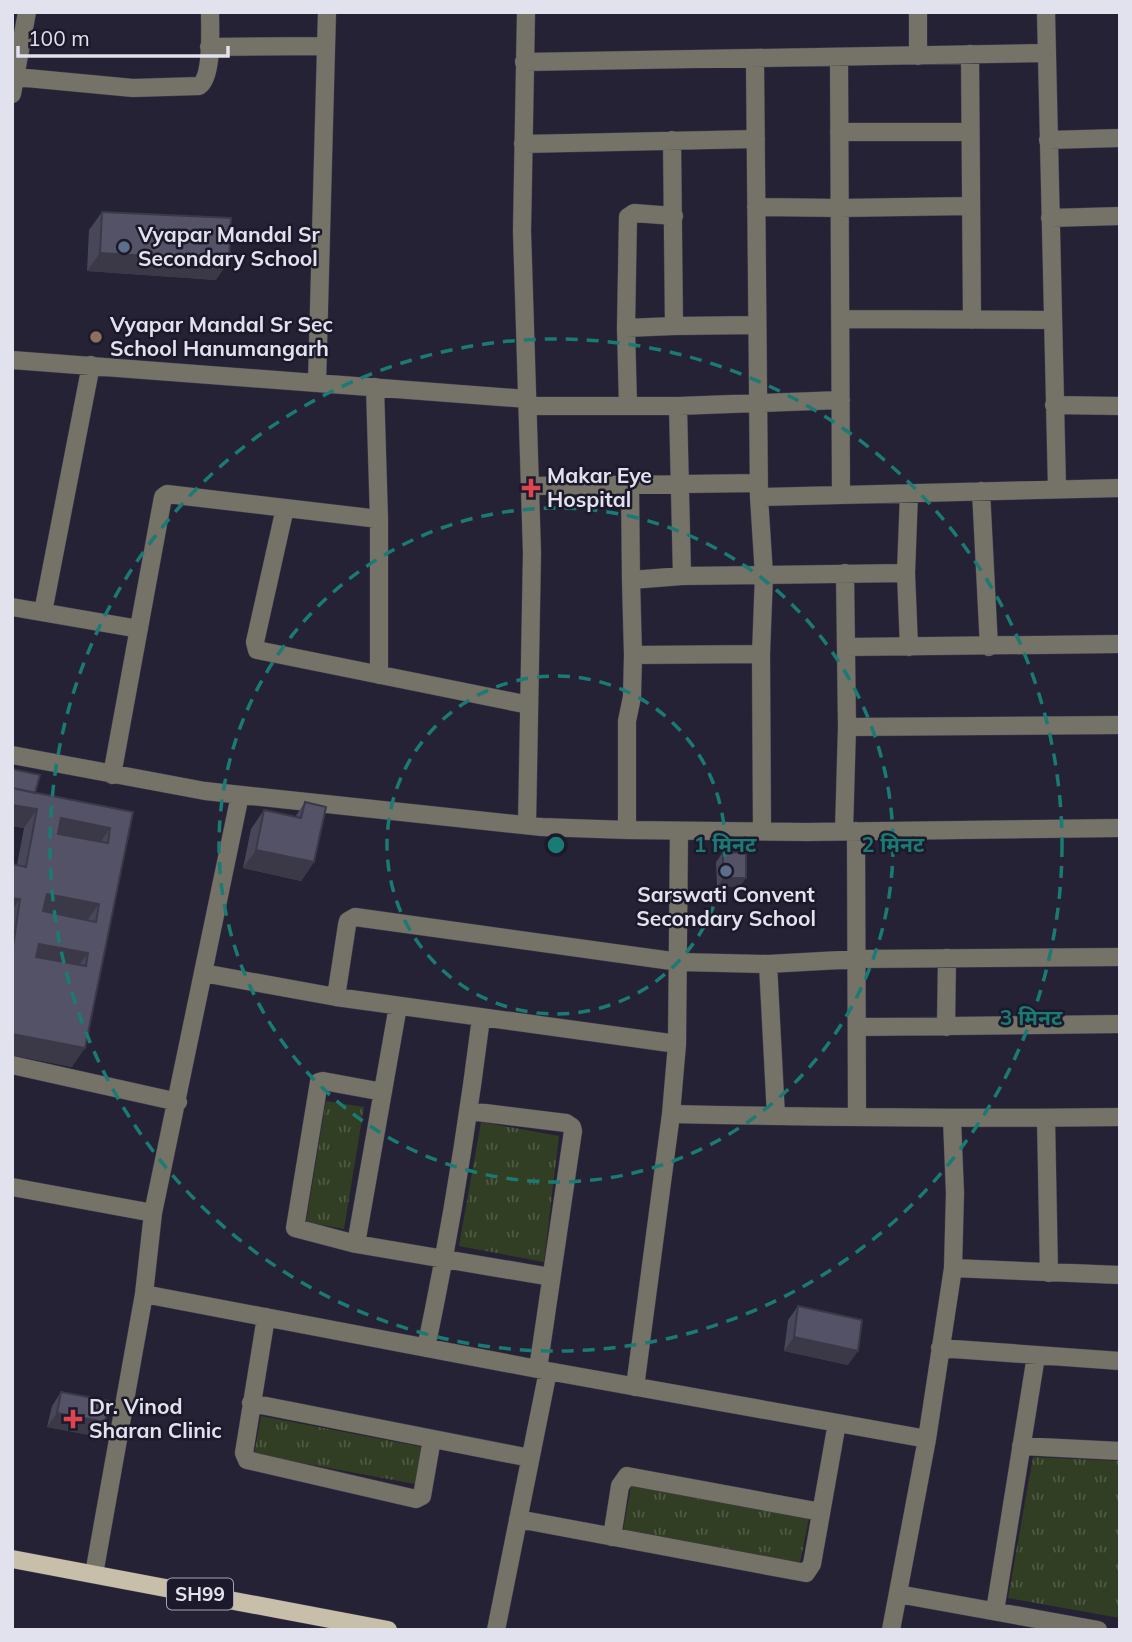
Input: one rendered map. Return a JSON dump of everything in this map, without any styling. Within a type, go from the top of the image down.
[{"type":"main road","name":"SH99","points":[[12,1559],[388,1630]]},
{"type":"street","points":[[27,12],[14,86],[132,88],[192,88],[201,85],[205,80],[210,12]]},
{"type":"street","points":[[317,383],[327,12]]},
{"type":"street","points":[[526,12],[522,231],[531,553],[527,825]]},
{"type":"street","points":[[918,12],[918,56]]},
{"type":"street","points":[[1046,12],[1056,488]]},
{"type":"street","points":[[209,47],[326,46]]},
{"type":"street","points":[[524,62],[1046,53]]},
{"type":"street","points":[[970,54],[972,320]]},
{"type":"street","points":[[839,57],[841,495]]},
{"type":"street","points":[[755,60],[759,490],[764,575],[761,654],[762,831]]},
{"type":"street","points":[[839,132],[970,132]]},
{"type":"street","points":[[1048,140],[1120,138]]},
{"type":"street","points":[[523,144],[755,139]]},
{"type":"street","points":[[672,141],[674,326]]},
{"type":"street","points":[[756,207],[970,206]]},
{"type":"street","points":[[628,406],[628,217],[634,213],[674,216]]},
{"type":"street","points":[[1050,218],[1120,216]]},
{"type":"street","points":[[840,319],[1052,320]]},
{"type":"street","points":[[626,328],[757,326]]},
{"type":"street","points":[[12,360],[376,387],[527,402],[678,406],[841,400]]},
{"type":"street","points":[[43,612],[91,365]]},
{"type":"street","points":[[376,387],[379,676]]},
{"type":"street","points":[[1054,405],[1120,406]]},
{"type":"street","points":[[678,406],[682,576]]},
{"type":"street","points":[[530,486],[680,483],[841,495],[1120,488]]},
{"type":"street","points":[[627,830],[627,721],[632,697],[633,655],[630,484]]},
{"type":"street","points":[[981,491],[989,647]]},
{"type":"street","points":[[909,493],[906,573],[909,647]]},
{"type":"street","points":[[112,775],[161,503],[165,495],[379,519]]},
{"type":"street","points":[[285,508],[255,642],[256,649],[529,705]]},
{"type":"street","points":[[845,573],[850,831],[858,959],[857,1116]]},
{"type":"street","points":[[631,580],[682,576],[906,573]]},
{"type":"street","points":[[12,607],[139,629]]},
{"type":"street","points":[[847,647],[1120,644]]},
{"type":"street","points":[[633,655],[761,654]]},
{"type":"street","points":[[847,727],[1120,725]]},
{"type":"street","points":[[12,754],[112,775],[240,795],[527,825],[679,831],[1120,828]]},
{"type":"street","points":[[94,1574],[144,1294],[153,1213],[240,795]]},
{"type":"street","points":[[635,1387],[671,1114],[677,1044],[679,831]]},
{"type":"street","points":[[336,997],[347,925],[348,921],[355,917],[679,962],[768,964],[858,959],[1120,957]]},
{"type":"street","points":[[946,1027],[947,958]]},
{"type":"street","points":[[768,964],[776,1116]]},
{"type":"street","points":[[203,973],[336,997],[677,1044]]},
{"type":"street","points":[[356,1244],[398,1006]]},
{"type":"street","points":[[426,1348],[445,1259],[481,1018]]},
{"type":"street","points":[[857,1027],[1120,1024]]},
{"type":"street","points":[[12,1065],[178,1102]]},
{"type":"street","points":[[383,1092],[323,1081],[318,1084],[294,1227],[356,1244],[551,1277]]},
{"type":"street","points":[[469,1111],[566,1123],[572,1127],[530,1458],[496,1630]]},
{"type":"street","points":[[671,1114],[952,1120],[1120,1117]]},
{"type":"street","points":[[1046,1118],[1049,1273]]},
{"type":"street","points":[[891,1630],[927,1438],[953,1268],[955,1194],[952,1120]]},
{"type":"street","points":[[12,1187],[153,1213]]},
{"type":"street","points":[[953,1268],[1120,1275]]},
{"type":"street","points":[[144,1294],[635,1387],[927,1438]]},
{"type":"street","points":[[265,1317],[244,1452],[247,1460],[416,1499],[422,1496],[432,1439]]},
{"type":"street","points":[[940,1348],[1120,1361]]},
{"type":"street","points":[[995,1611],[1036,1356]]},
{"type":"street","points":[[251,1403],[530,1458]]},
{"type":"street","points":[[518,1519],[806,1573],[812,1564],[837,1423]]},
{"type":"street","points":[[1021,1446],[1120,1451]]},
{"type":"street","points":[[612,1538],[620,1486],[627,1476],[821,1512]]},
{"type":"street","points":[[898,1594],[1098,1630]]},
{"type":"green space","points":[[326,1101],[364,1107],[344,1229],[306,1222]]},
{"type":"green space","points":[[481,1122],[559,1136],[544,1262],[459,1246]]},
{"type":"green space","points":[[261,1416],[422,1447],[415,1484],[254,1454]]},
{"type":"green space","points":[[1033,1457],[1120,1461],[1120,1618],[1008,1598]]},
{"type":"green space","points":[[631,1486],[809,1518],[800,1563],[623,1531]]},
{"type":"building","points":[[102,212],[231,218],[229,261],[100,253]]},
{"type":"building","points":[[12,769],[40,775],[35,793],[12,788]]},
{"type":"building","points":[[12,788],[133,812],[85,1048],[12,1034],[12,953],[20,899],[12,898],[12,864],[26,867],[37,809],[12,805]],"holes":[[[61,818],[110,828],[108,843],[58,834]],[[47,894],[99,904],[96,922],[43,911]],[[39,944],[88,953],[86,966],[36,957]]]},
{"type":"building","points":[[305,802],[326,807],[314,862],[256,850],[264,810],[301,818]]},
{"type":"building","points":[[723,852],[746,853],[746,878],[723,878]]},
{"type":"building","points":[[798,1306],[862,1320],[858,1351],[794,1337]]},
{"type":"building","points":[[61,1392],[109,1401],[105,1422],[57,1413]]},
{"type":"place","name":"Vyapar Mandal Sr Secondary School","points":[[124,247]]},
{"type":"place","name":"Vyapar Mandal Sr Sec School Hanumangarh","points":[[96,337]]},
{"type":"place","name":"Makar Eye Hospital","points":[[531,488]]},
{"type":"place","name":"Sarswati Convent Secondary School","points":[[726,871]]},
{"type":"place","name":"Dr. Vinod Sharan Clinic","points":[[73,1419]]}]
